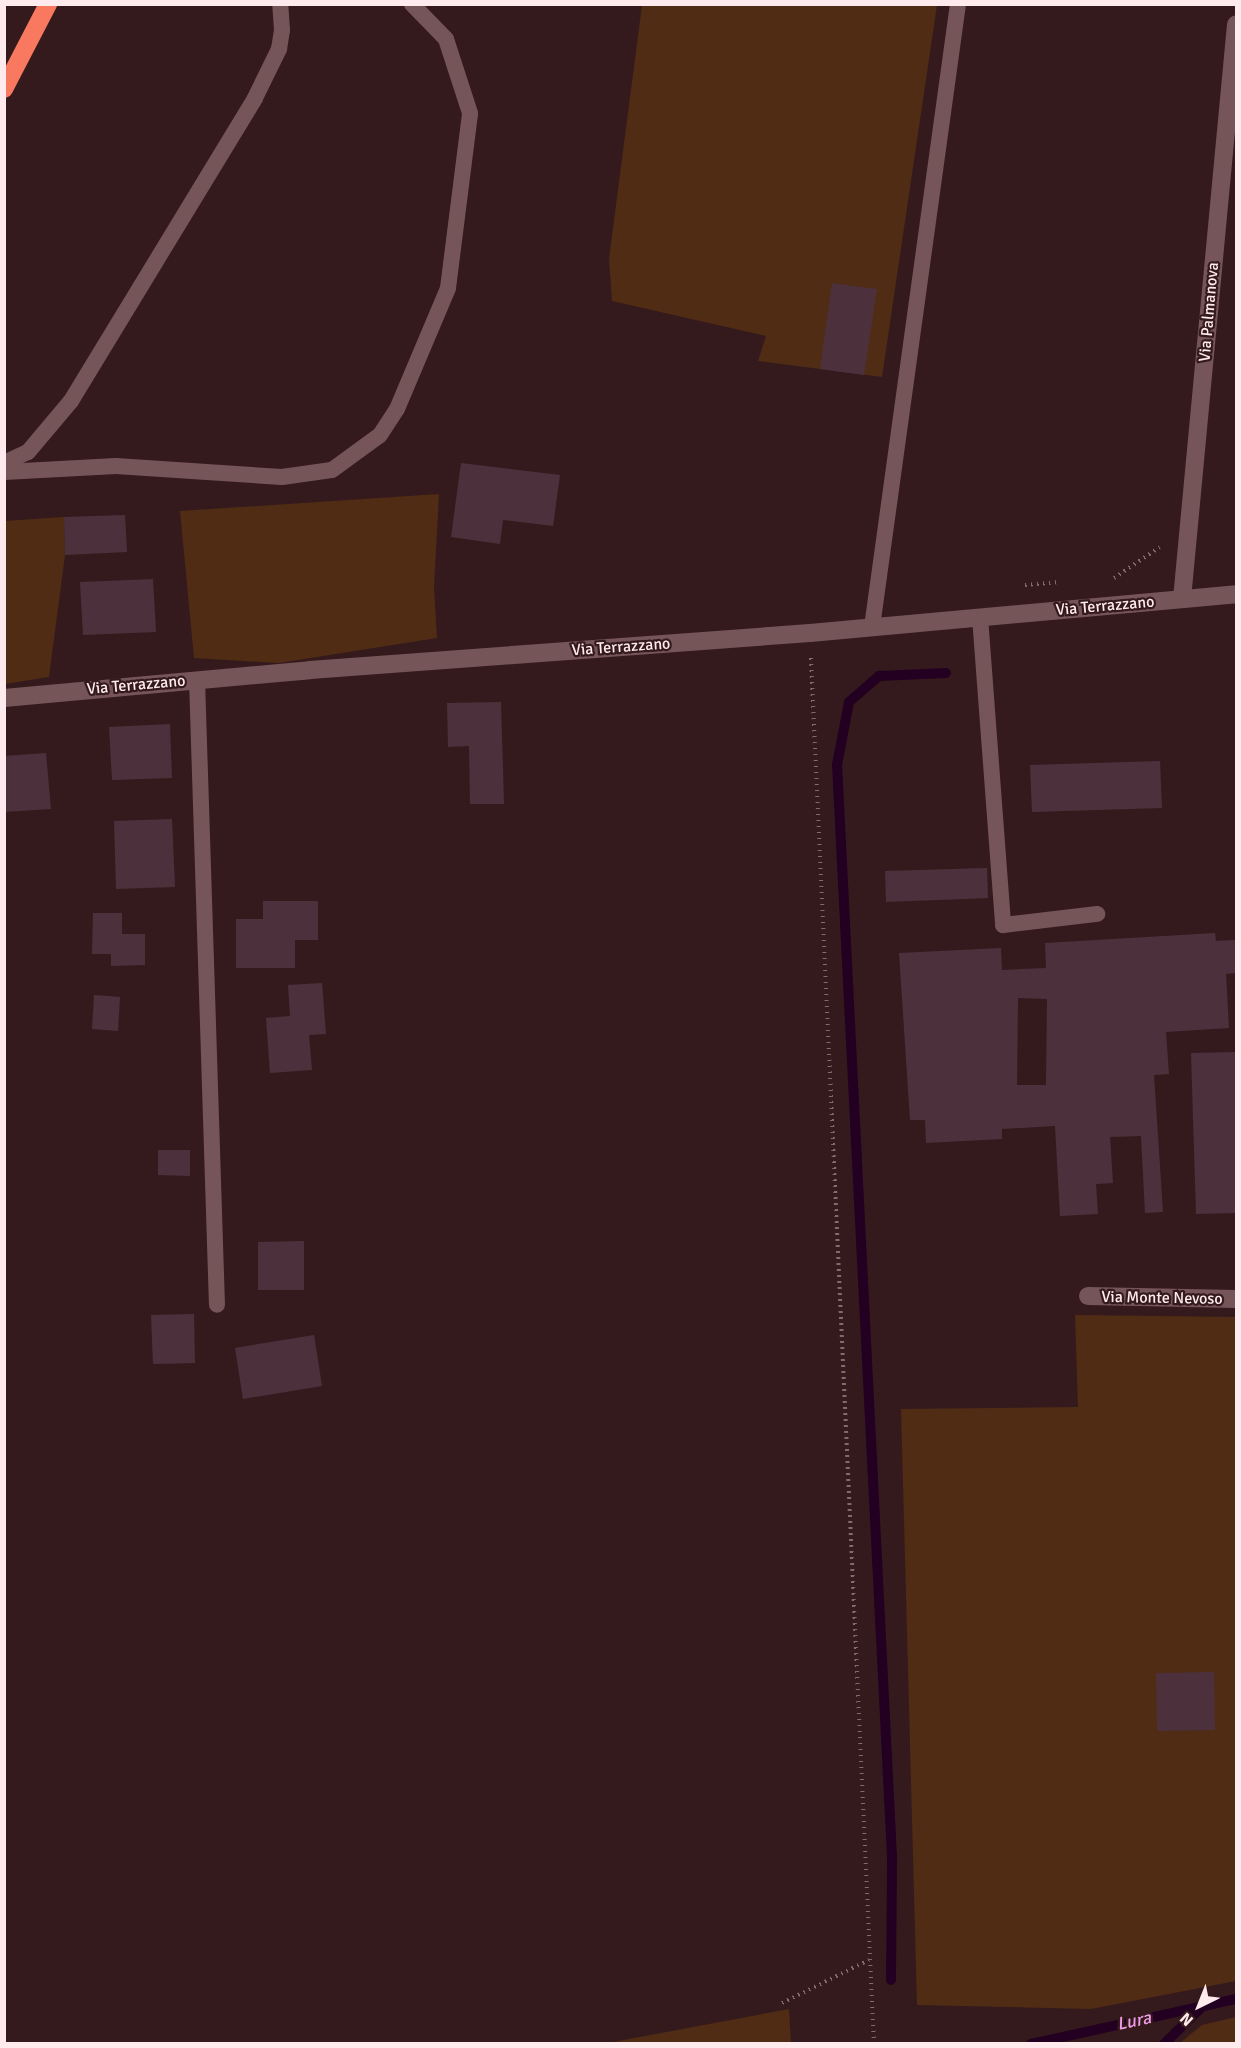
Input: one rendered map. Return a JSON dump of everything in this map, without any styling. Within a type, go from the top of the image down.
[{"type":"highway","points":[[4,89],[48,4]]},
{"type":"street","name":"Via Palmanova","points":[[1182,599],[1236,25]]},
{"type":"street","name":"Via Terrazzano","points":[[4,698],[197,680],[810,633],[1236,594]]},
{"type":"street","name":"Via Monte Nevoso","points":[[1088,1296],[1236,1299]]},
{"type":"lane","points":[[4,463],[28,452],[71,401],[249,108],[271,69],[279,49],[282,30],[280,4]]},
{"type":"lane","points":[[4,472],[116,466],[282,477],[332,470],[380,435],[397,409],[447,288],[470,113],[446,39],[412,4]]},
{"type":"lane","points":[[872,627],[958,4]]},
{"type":"lane","points":[[980,617],[1003,925],[1097,914]]},
{"type":"lane","points":[[197,680],[217,1305]]},
{"type":"path","points":[[1103,579],[1114,578],[1163,545]]},
{"type":"path","points":[[1017,586],[1061,582]]},
{"type":"path","points":[[810,633],[874,2043]]},
{"type":"path","points":[[782,2003],[869,1960]]},
{"type":"shaded area","points":[[642,5],[937,5],[882,377],[758,361],[766,336],[612,301],[609,259]]},
{"type":"shaded area","points":[[439,494],[434,587],[437,638],[279,663],[194,658],[180,511]]},
{"type":"shaded area","points":[[64,517],[65,555],[49,677],[5,684],[5,521]]},
{"type":"shaded area","points":[[1075,1315],[1236,1317],[1236,1981],[1091,2009],[917,2005],[901,1409],[1078,1407]]},
{"type":"shaded area","points":[[789,2009],[791,2043],[608,2043]]},
{"type":"shaded area","points":[[1236,2017],[1236,2043],[1180,2043],[1202,2025]]},
{"type":"building","points":[[832,283],[877,289],[864,375],[820,369]]},
{"type":"building","points":[[461,463],[560,475],[553,526],[503,520],[500,544],[451,537]]},
{"type":"building","points":[[125,515],[127,552],[65,555],[64,517]]},
{"type":"building","points":[[153,579],[156,632],[83,635],[80,582]]},
{"type":"building","points":[[501,702],[504,804],[470,804],[469,746],[448,747],[447,703]]},
{"type":"building","points":[[170,724],[172,778],[112,780],[109,727]]},
{"type":"building","points":[[46,753],[51,809],[4,812],[4,756]]},
{"type":"building","points":[[1160,761],[1162,808],[1032,812],[1030,765]]},
{"type":"building","points":[[172,819],[175,887],[116,889],[114,821]]},
{"type":"building","points":[[987,868],[988,898],[886,902],[885,871]]},
{"type":"building","points":[[263,901],[318,901],[318,940],[295,940],[295,968],[236,968],[236,919],[263,919]]},
{"type":"building","points":[[93,913],[122,913],[122,934],[145,934],[145,965],[111,966],[111,954],[92,954]]},
{"type":"building","points":[[1215,933],[1216,941],[1236,940],[1236,973],[1226,974],[1229,1028],[1166,1032],[1169,1074],[1154,1075],[1163,1212],[1145,1213],[1141,1136],[1110,1137],[1113,1183],[1096,1184],[1098,1214],[1060,1216],[1055,1126],[1002,1129],[1002,1139],[926,1143],[925,1120],[910,1120],[899,953],[1001,948],[1002,970],[1046,968],[1045,943]],"holes":[[[1018,998],[1047,999],[1046,1085],[1017,1085]]]},
{"type":"building","points":[[322,983],[326,1034],[309,1035],[312,1070],[270,1073],[266,1018],[290,1016],[288,985]]},
{"type":"building","points":[[94,995],[120,997],[118,1031],[92,1029]]},
{"type":"building","points":[[1236,1052],[1236,1213],[1196,1214],[1191,1053]]},
{"type":"building","points":[[158,1150],[190,1150],[190,1176],[158,1175]]},
{"type":"building","points":[[304,1241],[304,1290],[258,1290],[258,1242]]},
{"type":"building","points":[[194,1314],[195,1363],[153,1364],[151,1315]]},
{"type":"building","points":[[314,1335],[322,1386],[243,1399],[235,1348]]},
{"type":"building","points":[[1214,1672],[1215,1730],[1157,1731],[1156,1673]]},
{"type":"waterway","points":[[891,1980],[892,1857],[837,765],[849,702],[879,676],[946,673]]},
{"type":"waterway","name":"Lura","points":[[1031,2044],[1236,1999]]},
{"type":"waterway","points":[[1164,2044],[1203,2006]]}]
